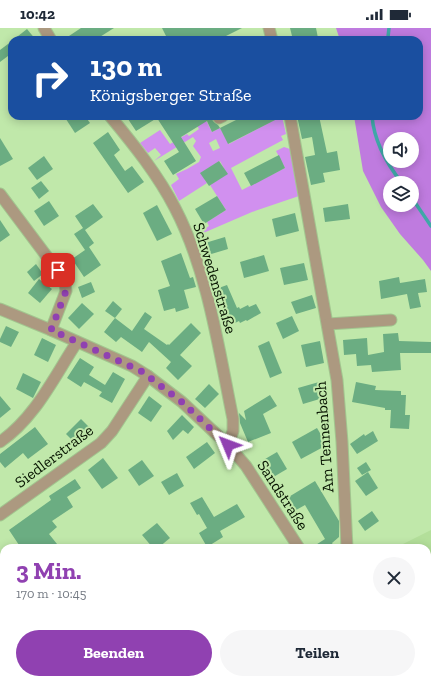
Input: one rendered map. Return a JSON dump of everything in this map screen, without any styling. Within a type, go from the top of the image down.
[{"type":"street","name":"Schwedenstraße","points":[[113,120],[162,185],[176,209],[191,242],[210,308],[233,419],[232,431],[228,445]]},
{"type":"street","name":"Am Tennenbach","points":[[291,120],[338,387],[347,544]]},
{"type":"street","points":[[0,194],[58,270],[65,284],[65,295],[51,330]]},
{"type":"street","name":"Sandstraße","points":[[0,309],[132,366],[148,376],[182,402],[228,445],[246,466],[296,544]]},
{"type":"street","points":[[328,324],[391,320]]},
{"type":"street","points":[[0,442],[13,433],[32,413],[77,342]]},
{"type":"street","name":"Siedlerstraße","points":[[0,515],[101,443],[112,431],[148,376]]},
{"type":"shaded area","points":[[336,28],[431,28],[431,271],[400,234],[385,212],[419,212],[419,176],[383,176],[383,210],[363,171],[355,120],[423,120],[423,36],[339,36]]},
{"type":"shaded area","points":[[194,120],[206,120],[212,132],[220,128],[229,144],[274,120],[283,120],[286,134],[281,136],[283,140],[231,168],[242,190],[285,168],[276,151],[284,147],[290,149],[299,196],[252,212],[201,234],[200,232],[209,226],[207,222],[226,210],[210,185],[227,174],[220,161],[201,173],[207,183],[179,201],[171,185],[179,179],[176,174],[199,162],[201,157],[193,146],[196,141],[193,137],[154,161],[161,155],[155,148],[148,153],[140,143],[160,130],[170,144],[187,134],[189,136],[199,129]],"holes":[[[216,139],[220,148],[213,151],[209,143]]]},
{"type":"shaded area","points":[[431,530],[431,544],[403,544]]},
{"type":"building","points":[[81,28],[114,28],[101,36],[69,36]]},
{"type":"building","points":[[162,28],[242,28],[226,36],[166,36]]},
{"type":"building","points":[[290,28],[316,28],[318,36],[292,36]]},
{"type":"building","points":[[27,29],[33,36],[18,36]]},
{"type":"building","points":[[8,44],[8,56],[0,62],[0,50]]},
{"type":"building","points":[[67,120],[88,120],[90,123],[75,133]]},
{"type":"building","points":[[129,120],[154,120],[136,131]]},
{"type":"building","points":[[158,120],[213,120],[220,128],[212,132],[207,121],[181,137],[196,161],[173,175],[164,161],[179,152]]},
{"type":"building","points":[[236,120],[275,120],[228,144],[220,128]]},
{"type":"building","points":[[298,120],[320,120],[327,153],[337,151],[340,170],[323,173],[325,182],[311,185],[305,157],[315,155],[312,137],[302,139]]},
{"type":"building","points":[[108,132],[120,150],[114,155],[125,171],[132,166],[144,182],[128,193],[93,143]]},
{"type":"building","points":[[0,138],[13,159],[0,166]]},
{"type":"building","points":[[279,155],[285,168],[251,186],[244,173]]},
{"type":"building","points":[[44,156],[53,169],[37,180],[28,168]]},
{"type":"building","points":[[219,161],[228,174],[209,186],[200,173]]},
{"type":"building","points":[[41,181],[49,191],[39,199],[31,188]]},
{"type":"building","points":[[217,196],[226,210],[204,224],[195,209]]},
{"type":"building","points":[[49,201],[59,216],[44,226],[34,211]]},
{"type":"building","points":[[93,204],[103,217],[85,230],[94,243],[89,247],[101,265],[84,277],[72,259],[85,250],[74,234],[83,228],[75,216]]},
{"type":"building","points":[[348,204],[350,219],[325,222],[323,208]]},
{"type":"building","points":[[157,205],[172,234],[157,241],[143,213]]},
{"type":"building","points":[[295,213],[299,231],[276,237],[272,219]]},
{"type":"building","points":[[0,220],[10,235],[0,242]]},
{"type":"building","points":[[225,237],[228,249],[208,255],[205,243]]},
{"type":"building","points":[[181,253],[190,278],[193,277],[196,287],[184,290],[189,308],[176,312],[175,308],[164,311],[158,290],[170,286],[161,261]]},
{"type":"building","points":[[264,255],[269,271],[244,278],[240,262]]},
{"type":"building","points":[[304,263],[308,280],[284,285],[280,268]]},
{"type":"building","points":[[36,264],[43,274],[34,281],[27,272]]},
{"type":"building","points":[[399,277],[400,283],[425,279],[427,292],[418,293],[421,307],[410,309],[407,294],[381,299],[379,281]]},
{"type":"building","points":[[39,279],[52,289],[40,303],[28,293]]},
{"type":"building","points":[[91,282],[95,292],[82,298],[78,287]]},
{"type":"building","points":[[227,285],[237,308],[239,307],[240,309],[248,305],[249,307],[256,304],[261,313],[247,321],[246,320],[240,323],[239,321],[231,325],[224,312],[225,311],[216,289]]},
{"type":"building","points":[[312,295],[316,308],[296,314],[291,302]]},
{"type":"building","points":[[113,301],[122,309],[115,318],[105,311]]},
{"type":"building","points":[[82,303],[94,314],[79,329],[68,318]]},
{"type":"building","points":[[145,312],[152,317],[144,329],[167,345],[169,345],[191,323],[201,333],[180,355],[192,366],[178,380],[166,368],[171,362],[149,342],[142,352],[121,337],[116,342],[104,332],[115,318],[132,331]]},
{"type":"building","points":[[292,316],[299,331],[283,339],[276,323]]},
{"type":"building","points":[[6,326],[19,332],[11,347],[0,342]]},
{"type":"building","points":[[398,333],[399,341],[431,342],[431,353],[400,353],[401,370],[372,372],[371,365],[357,366],[356,354],[344,355],[343,340],[367,338],[368,355],[384,352],[383,334]]},
{"type":"building","points":[[42,338],[56,345],[48,362],[34,355]]},
{"type":"building","points":[[269,341],[282,373],[270,378],[258,346]]},
{"type":"building","points":[[320,341],[324,363],[306,367],[301,345]]},
{"type":"building","points":[[80,358],[94,367],[89,375],[105,385],[113,372],[125,379],[112,403],[99,396],[102,392],[84,382],[81,387],[67,378]]},
{"type":"building","points":[[23,373],[41,382],[33,398],[16,389]]},
{"type":"building","points":[[319,382],[323,398],[303,404],[298,388]]},
{"type":"building","points":[[356,382],[376,386],[375,390],[401,391],[401,395],[406,395],[405,415],[410,415],[409,429],[390,428],[391,410],[385,410],[385,408],[352,402]]},
{"type":"building","points":[[209,384],[219,394],[205,408],[195,399]]},
{"type":"building","points":[[270,395],[277,406],[263,414],[271,433],[248,442],[240,423],[239,413],[246,420],[244,411]]},
{"type":"building","points":[[0,396],[11,409],[0,418]]},
{"type":"building","points":[[149,396],[162,406],[151,422],[138,413]]},
{"type":"building","points":[[182,415],[194,427],[188,434],[183,430],[173,440],[167,431]]},
{"type":"building","points":[[81,419],[91,429],[76,444],[66,434]]},
{"type":"building","points":[[35,427],[48,444],[28,459],[23,453],[5,468],[0,462],[0,454]]},
{"type":"building","points":[[317,428],[327,445],[301,459],[292,442]]},
{"type":"building","points":[[373,431],[378,441],[357,454],[350,444],[364,434],[365,436]]},
{"type":"building","points":[[207,442],[215,453],[194,469],[186,457]]},
{"type":"building","points":[[277,452],[287,469],[270,479],[260,462]]},
{"type":"building","points":[[103,458],[118,478],[102,489],[88,470]]},
{"type":"building","points":[[142,460],[154,476],[139,486],[128,470]]},
{"type":"building","points":[[366,462],[371,470],[362,475],[357,468]]},
{"type":"building","points":[[368,472],[378,488],[366,496],[355,481]]},
{"type":"building","points":[[177,473],[184,486],[169,495],[161,482]]},
{"type":"building","points":[[75,479],[81,488],[67,497],[73,507],[52,521],[57,527],[49,534],[57,544],[18,544],[9,530],[51,500],[49,496]]},
{"type":"building","points":[[315,481],[339,521],[339,537],[333,544],[317,544],[325,539],[305,505],[289,514],[282,501]]},
{"type":"building","points":[[202,497],[214,517],[237,504],[245,517],[220,531],[223,537],[212,544],[205,544],[199,533],[207,528],[199,514],[197,515],[190,503]]},
{"type":"building","points":[[372,511],[379,521],[365,531],[358,521]]},
{"type":"building","points":[[157,523],[170,538],[163,544],[150,544],[142,535]]},
{"type":"waterway","points":[[388,36],[389,28]]},
{"type":"waterway","points":[[372,120],[378,143],[386,160],[397,176]]},
{"type":"waterway","points":[[419,208],[431,226]]},
{"type":"route","points":[[58,270],[65,284],[66,291],[51,330],[141,371],[182,402],[216,432],[228,445]]}]
